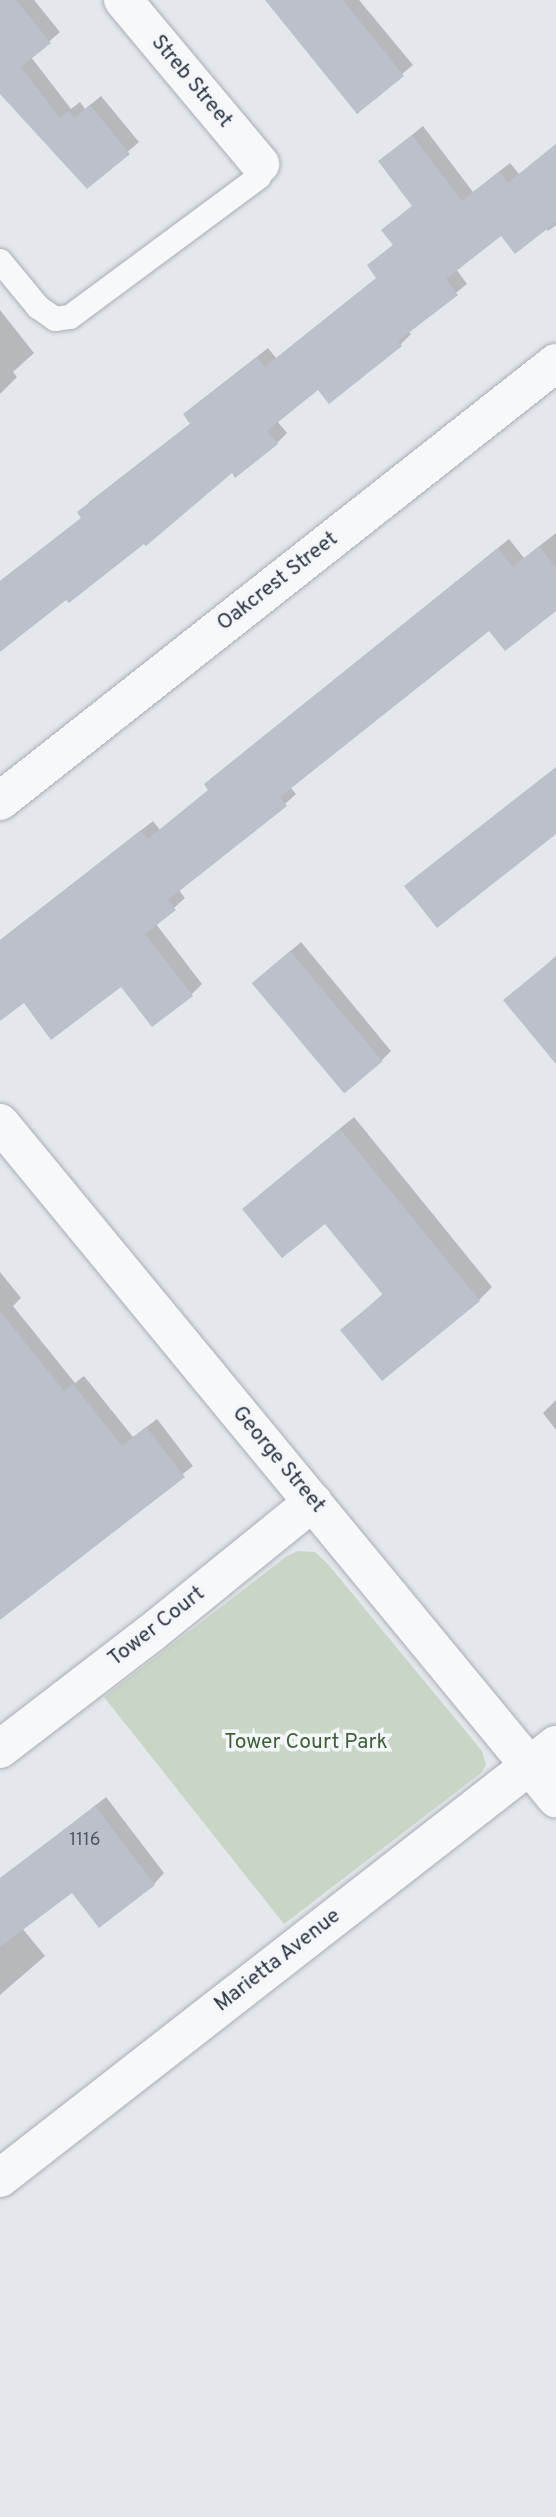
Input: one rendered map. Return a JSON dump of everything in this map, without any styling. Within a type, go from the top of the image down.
[{"type":"street","name":"Streb Street","points":[[123,0],[260,164]]},
{"type":"street","name":"Oakcrest Street","points":[[0,801],[556,363]]},
{"type":"street","name":"George Street","points":[[0,1123],[313,1502],[543,1755],[556,1798]]},
{"type":"street","name":"Tower Court","points":[[0,1749],[150,1634],[313,1502]]},
{"type":"street","name":"Marietta Avenue","points":[[0,2178],[543,1755]]},
{"type":"lane","points":[[0,261],[38,307],[55,319],[70,317],[258,177],[260,164]]},
{"type":"green space","name":"Tower Court Park","points":[[298,1551],[315,1552],[327,1563],[482,1751],[486,1765],[481,1773],[284,1924],[104,1697],[287,1556]]},
{"type":"building","points":[[0,0],[16,0],[51,43],[21,67],[60,118],[69,111],[74,118],[90,105],[130,154],[87,189],[0,94]]},
{"type":"building","points":[[265,0],[343,0],[404,76],[357,114]]},
{"type":"building","points":[[412,135],[462,201],[499,172],[508,183],[556,144],[556,222],[515,254],[501,236],[446,279],[458,295],[398,341],[402,346],[329,404],[318,390],[267,431],[278,444],[235,478],[232,473],[146,546],[144,544],[69,603],[66,600],[0,652],[0,581],[81,518],[77,512],[190,424],[183,414],[257,357],[265,367],[376,278],[367,265],[393,245],[381,230],[412,206],[378,161]]},
{"type":"building","points":[[539,546],[556,568],[556,611],[505,651],[489,631],[280,797],[287,806],[168,900],[176,910],[145,934],[193,996],[152,1027],[121,987],[51,1040],[24,1003],[0,1021],[0,941],[141,830],[148,839],[208,790],[204,784],[498,548],[513,567]]},
{"type":"building","points":[[556,767],[556,834],[437,928],[404,886]]},
{"type":"building","points":[[290,951],[383,1061],[344,1093],[252,983]]},
{"type":"building","points":[[556,957],[556,1064],[503,1000]]},
{"type":"building","points":[[340,1129],[480,1301],[382,1381],[340,1330],[383,1295],[325,1224],[282,1258],[242,1209]]},
{"type":"building","points":[[0,1311],[64,1391],[73,1384],[122,1446],[146,1427],[185,1477],[0,1620]]},
{"type":"building","points":[[95,1806],[155,1885],[99,1928],[72,1893],[0,1947],[0,1878]]}]
